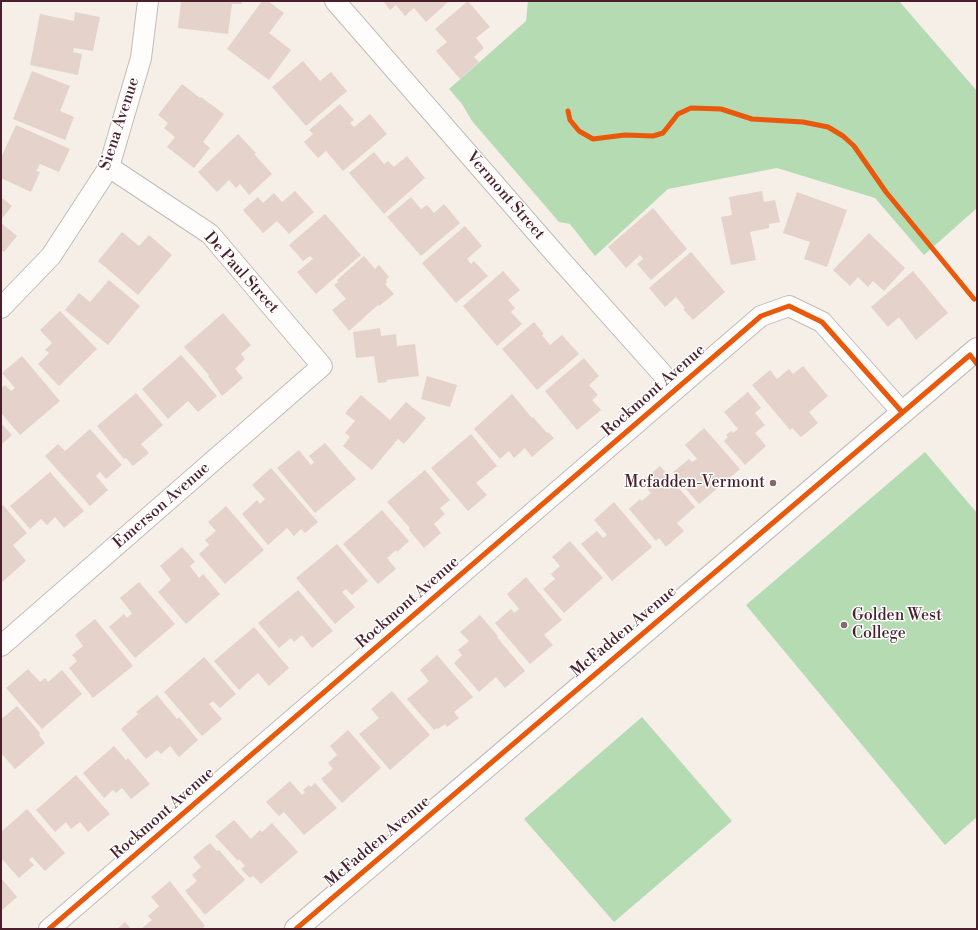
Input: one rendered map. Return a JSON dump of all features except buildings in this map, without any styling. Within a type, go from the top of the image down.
[{"type":"street","name":"Siena Avenue","points":[[1,308],[51,256],[109,167],[141,58],[148,1]]},
{"type":"street","name":"Vermont Street","points":[[335,1],[676,390]]},
{"type":"street","name":"De Paul Street","points":[[109,167],[210,234],[322,366]]},
{"type":"street","name":"Rockmont Avenue","points":[[49,929],[761,316],[789,306],[822,322],[902,412]]},
{"type":"street","name":"McFadden Avenue","points":[[296,929],[902,412],[975,356]]},
{"type":"street","name":"Emerson Avenue","points":[[1,646],[322,366]]},
{"type":"green space","points":[[528,1],[899,1],[977,91],[977,208],[924,255],[875,198],[777,168],[668,189],[595,256],[570,224],[559,222],[472,121],[462,104],[449,89],[526,21]]},
{"type":"green space","points":[[925,452],[977,513],[977,817],[945,845],[746,605]]},
{"type":"green space","points":[[642,717],[732,821],[614,922],[524,819]]},
{"type":"cycle path","points":[[568,111],[570,120],[579,131],[593,139],[625,135],[653,136],[663,133],[678,114],[691,108],[721,109],[752,119],[803,122],[828,127],[843,136],[854,146],[886,192],[974,299]]},
{"type":"cycle path","points":[[49,929],[761,316],[789,306],[822,322],[902,412]]},
{"type":"cycle path","points":[[296,929],[970,355],[977,364]]},
{"type":"place","name":"Mcfadden-Vermont","points":[[773,483]]},
{"type":"place","name":"Golden West College","points":[[844,625]]}]
